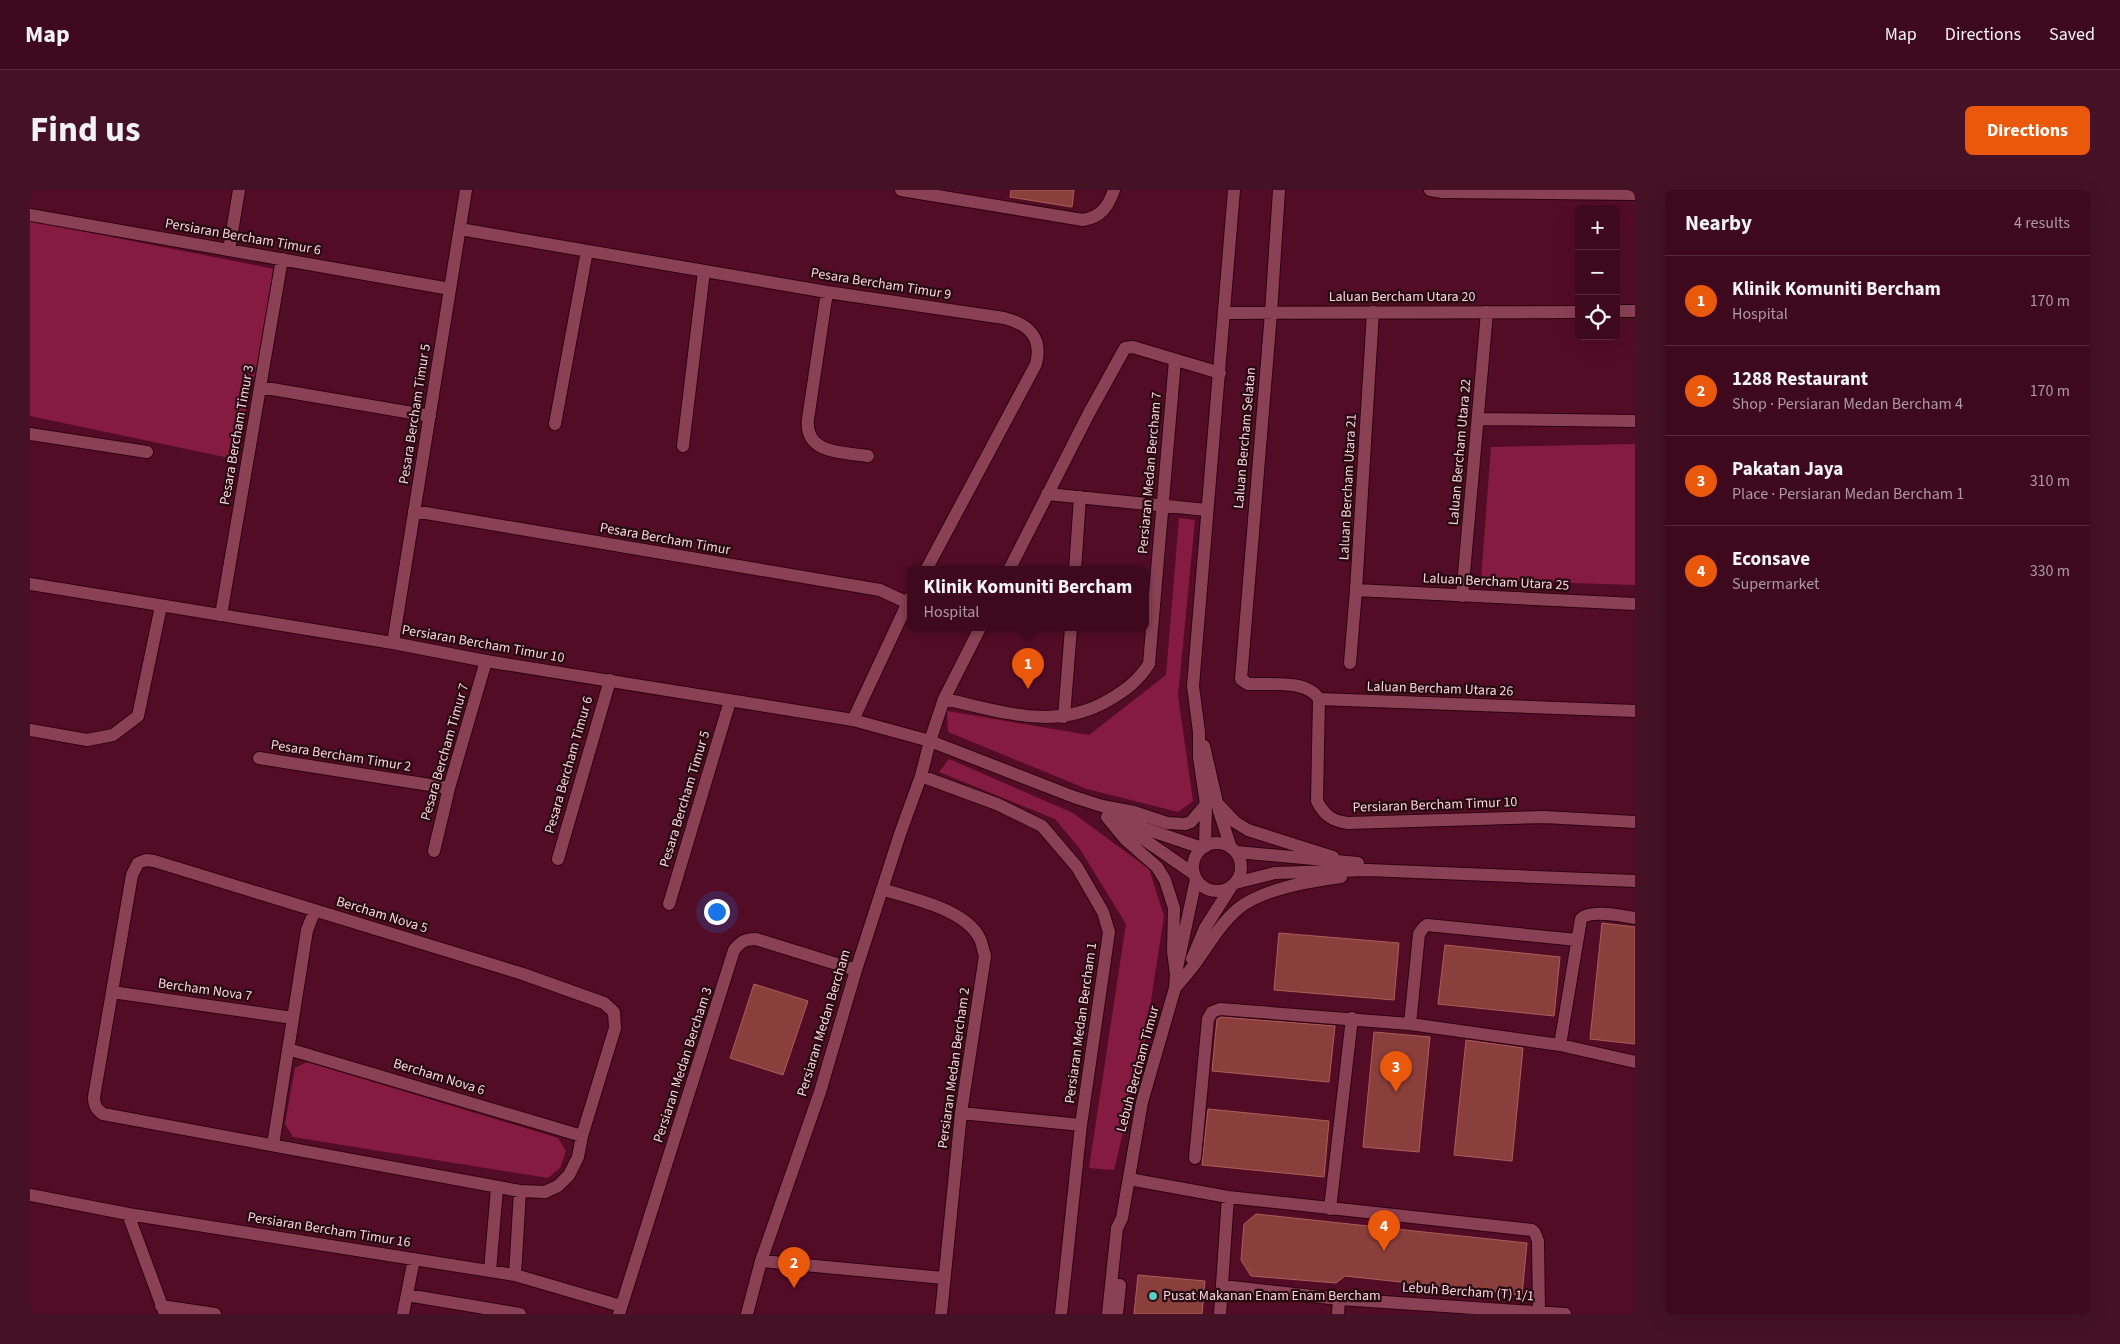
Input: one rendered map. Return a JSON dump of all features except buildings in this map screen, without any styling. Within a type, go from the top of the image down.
[{"type":"street","points":[[228,250],[239,190]]},
{"type":"street","name":"Pesara Bercham Timur 5","points":[[393,643],[466,190]]},
{"type":"street","points":[[901,190],[1082,220],[1092,218],[1106,209],[1114,190]]},
{"type":"street","points":[[1178,980],[1195,877],[1194,860],[1204,847],[1212,803],[1208,756],[1199,732],[1193,686],[1234,190]]},
{"type":"street","name":"Laluan Bercham Selatan","points":[[1248,684],[1241,679],[1240,674],[1271,313],[1279,190]]},
{"type":"street","points":[[1430,190],[1443,192],[1635,194]]},
{"type":"street","name":"Persiaran Bercham Timur 6","points":[[30,215],[450,289]]},
{"type":"street","name":"Pesara Bercham Timur 9","points":[[460,229],[827,292],[1004,318],[1025,326],[1036,342],[1037,357],[1031,373],[928,566]]},
{"type":"street","points":[[555,424],[587,251]]},
{"type":"street","name":"Pesara Bercham Timur 3","points":[[221,615],[282,260]]},
{"type":"street","points":[[683,446],[704,271]]},
{"type":"street","points":[[827,292],[808,419],[808,435],[812,441],[824,448],[868,456]]},
{"type":"street","points":[[1620,311],[1635,311]]},
{"type":"street","name":"Laluan Bercham Utara 21","points":[[1350,663],[1373,312]]},
{"type":"street","name":"Laluan Bercham Utara 22","points":[[1462,596],[1487,312]]},
{"type":"street","name":"Laluan Bercham Utara 20","points":[[1225,313],[1575,312]]},
{"type":"street","points":[[1011,566],[1088,412],[1125,348],[1133,347],[1220,372]]},
{"type":"street","name":"Persiaran Medan Bercham 7","points":[[944,700],[1038,718],[1064,717],[1092,710],[1127,690],[1140,678],[1149,664],[1161,505],[1175,360]]},
{"type":"street","points":[[260,387],[430,416]]},
{"type":"street","points":[[1478,419],[1635,421]]},
{"type":"street","points":[[30,434],[147,452]]},
{"type":"street","points":[[1047,494],[1207,510]]},
{"type":"street","points":[[1075,566],[1080,498]]},
{"type":"street","name":"Pesara Bercham Timur","points":[[414,511],[880,590],[907,600]]},
{"type":"street","name":"Persiaran Bercham Timur 10","points":[[30,584],[393,643],[486,661],[610,680],[730,702],[854,720],[930,741],[1074,797],[1105,812]]},
{"type":"street","name":"Laluan Bercham Utara 25","points":[[1356,590],[1635,604]]},
{"type":"street","points":[[854,720],[907,605]]},
{"type":"street","points":[[30,730],[87,740],[113,735],[138,716],[161,606]]},
{"type":"street","name":"Persiaran Medan Bercham","points":[[747,1314],[761,1261],[820,1092],[856,970],[921,776],[930,741],[944,700],[978,631]]},
{"type":"street","points":[[1064,717],[1070,631]]},
{"type":"street","name":"Pesara Bercham Timur 7","points":[[434,851],[449,788],[486,661]]},
{"type":"street","name":"Pesara Bercham Timur 6","points":[[558,859],[610,680]]},
{"type":"street","name":"Laluan Bercham Utara 26","points":[[1248,684],[1304,688],[1315,692],[1319,699],[1635,712]]},
{"type":"street","name":"Persiaran Bercham Timur 10","points":[[1319,699],[1317,801],[1322,810],[1337,822],[1544,818],[1635,822]]},
{"type":"street","name":"Pesara Bercham Timur 5","points":[[669,904],[730,702]]},
{"type":"street","name":"Pesara Bercham Timur 2","points":[[259,758],[449,788]]},
{"type":"street","name":"Persiaran Medan Bercham 1","points":[[921,776],[997,804],[1042,826],[1076,867],[1103,912],[1109,932],[1081,1125],[1061,1314]]},
{"type":"street","points":[[1105,812],[1134,812],[1154,820],[1178,824],[1191,822],[1212,803]]},
{"type":"street","points":[[1178,980],[1205,928],[1233,885],[1241,868],[1212,803]]},
{"type":"street","points":[[1212,803],[1248,830],[1323,852],[1347,862]]},
{"type":"street","points":[[1105,812],[1146,829],[1204,847],[1222,844],[1233,850],[1347,862],[1635,873]]},
{"type":"street","points":[[1105,812],[1195,877],[1208,890],[1224,890],[1233,885],[1276,873],[1368,870],[1635,881]]},
{"type":"street","points":[[1105,812],[1125,839],[1157,867],[1165,880],[1174,908],[1172,951],[1178,980]]},
{"type":"street","name":"Bercham Nova 5","points":[[112,992],[132,875],[138,863],[146,860],[154,861],[315,910],[523,974],[604,1003],[614,1012],[615,1028],[582,1136]]},
{"type":"street","points":[[1178,980],[1219,929],[1239,908],[1250,901],[1278,890],[1368,870]]},
{"type":"street","name":"Persiaran Medan Bercham 2","points":[[882,888],[957,915],[970,926],[979,938],[985,956],[961,1113],[941,1314]]},
{"type":"street","points":[[273,1145],[307,930],[315,910]]},
{"type":"street","points":[[1560,1045],[1581,919],[1588,914],[1635,918]]},
{"type":"street","points":[[1410,1024],[1419,934],[1427,925],[1577,940]]},
{"type":"street","name":"Persiaran Medan Bercham 3","points":[[620,1310],[734,950],[740,943],[748,939],[756,939],[856,970]]},
{"type":"street","name":"Lebuh Bercham Timur","points":[[1108,1314],[1117,1228],[1122,1218],[1142,1102],[1178,980]]},
{"type":"street","points":[[112,992],[94,1097],[97,1110],[103,1114],[520,1191],[545,1192],[558,1186],[569,1175],[578,1157],[582,1136]]},
{"type":"street","name":"Bercham Nova 7","points":[[112,992],[293,1018]]},
{"type":"street","points":[[1196,1158],[1208,1020],[1212,1012],[1220,1009],[1410,1024],[1560,1045],[1635,1062]]},
{"type":"street","points":[[1330,1209],[1352,1018]]},
{"type":"street","name":"Bercham Nova 6","points":[[288,1048],[582,1136]]},
{"type":"street","points":[[961,1113],[1081,1125]]},
{"type":"street","points":[[1129,1179],[1228,1197],[1532,1230],[1538,1241],[1539,1312]]},
{"type":"street","points":[[490,1271],[497,1188]]},
{"type":"street","points":[[515,1275],[520,1191]]},
{"type":"street","name":"Persiaran Bercham Timur 16","points":[[30,1195],[128,1214],[515,1275],[620,1310]]},
{"type":"street","points":[[1220,1314],[1228,1197]]},
{"type":"street","points":[[128,1214],[163,1310],[215,1314]]},
{"type":"street","name":"Lebuh Bercham Timur","points":[[1117,1314],[1125,1227],[1122,1218]]},
{"type":"street","points":[[403,1314],[414,1259]]},
{"type":"street","points":[[761,1261],[944,1278]]},
{"type":"street","name":"Lebuh Bercham (T) 1/1","points":[[1223,1286],[1339,1299],[1565,1314]]},
{"type":"street","points":[[407,1295],[520,1314]]},
{"type":"street","points":[[1338,1314],[1339,1299]]},
{"type":"shaded area","points":[[30,221],[280,270],[234,459],[30,416]]},
{"type":"shaded area","points":[[1635,444],[1635,585],[1481,580],[1491,447]]},
{"type":"shaded area","points":[[1179,518],[1195,520],[1178,696],[1193,801],[1178,812],[1087,789],[948,732],[947,711],[1089,735],[1166,675]]},
{"type":"shaded area","points":[[949,759],[1073,813],[1149,869],[1164,916],[1144,1046],[1114,1170],[1089,1168],[1126,924],[1080,849],[1055,819],[939,772]]},
{"type":"shaded area","points":[[307,1062],[558,1138],[566,1151],[560,1168],[548,1178],[293,1137],[285,1124],[295,1068]]},
{"type":"place","name":"Klinik Komuniti Bercham","points":[[1028,689]]},
{"type":"place","name":"Pakatan Jaya","points":[[1396,1092]]},
{"type":"place","name":"Econsave","points":[[1384,1251]]},
{"type":"place","name":"1288 Restaurant","points":[[794,1288]]},
{"type":"place","name":"Pusat Makanan Enam Enam Bercham","points":[[1153,1296]]}]
